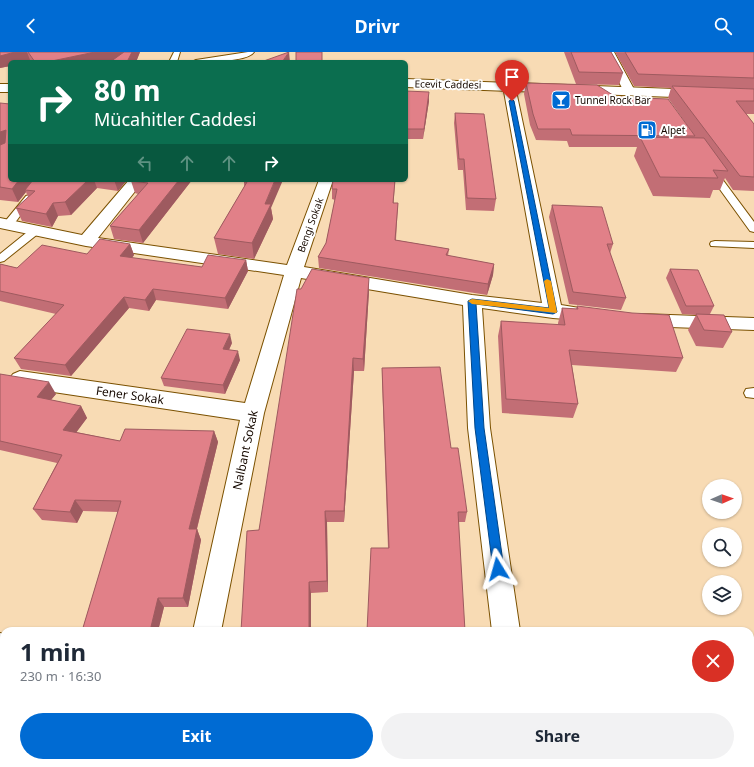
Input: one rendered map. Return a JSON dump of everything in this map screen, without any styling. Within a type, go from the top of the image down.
[{"type":"street","points":[[609,52],[629,92]]},
{"type":"street","name":"Ecevit Caddesi","points":[[408,83],[595,90],[629,92],[661,97],[754,96]]},
{"type":"street","points":[[509,86],[553,312]]},
{"type":"street","points":[[86,241],[135,182]]},
{"type":"street","name":"Bengi Sokak","points":[[294,271],[325,182]]},
{"type":"street","points":[[4,225],[86,241],[294,271],[472,301],[553,312],[648,321],[754,324]]},
{"type":"street","name":"Nalbant Sokak","points":[[208,627],[252,413],[294,271]]},
{"type":"street","points":[[472,301],[479,428],[505,627]]},
{"type":"street","name":"Fener Sokak","points":[[8,377],[252,413]]},
{"type":"lane","points":[[212,52],[209,60],[249,55],[251,52]]},
{"type":"lane","points":[[595,90],[607,100]]},
{"type":"lane","points":[[704,159],[754,230]]},
{"type":"lane","points":[[4,225],[36,187]]},
{"type":"lane","points":[[0,259],[35,231]]},
{"type":"lane","points":[[715,244],[754,245]]},
{"type":"building","points":[[0,52],[15,52],[0,56]]},
{"type":"building","points":[[28,52],[95,52],[57,60],[34,60]]},
{"type":"building","points":[[124,52],[132,52],[128,60],[113,60]]},
{"type":"building","points":[[289,52],[283,60],[267,60]]},
{"type":"building","points":[[296,52],[322,52],[322,60],[296,60]]},
{"type":"building","points":[[571,52],[611,52],[623,73],[579,72]]},
{"type":"building","points":[[625,52],[754,52],[754,78],[638,74]]},
{"type":"building","points":[[526,83],[597,85],[616,97],[668,99],[695,136],[572,135],[570,129],[538,129]]},
{"type":"building","points":[[672,86],[754,89],[754,101],[736,101],[754,124],[754,177],[740,176]]},
{"type":"building","points":[[408,91],[429,92],[424,129],[408,129]]},
{"type":"building","points":[[0,103],[8,104],[8,182],[17,182],[12,189],[0,187],[0,145],[5,143],[6,130],[0,132]]},
{"type":"building","points":[[455,113],[484,114],[496,199],[467,198],[464,159],[459,159]]},
{"type":"building","points":[[640,137],[704,138],[728,171],[713,170],[718,178],[660,177]]},
{"type":"building","points":[[31,182],[86,182],[65,202],[53,203],[46,214],[16,208],[35,191],[25,190]]},
{"type":"building","points":[[140,182],[177,182],[139,230],[110,226],[148,183]]},
{"type":"building","points":[[247,182],[274,182],[265,204],[271,204],[252,243],[214,238]]},
{"type":"building","points":[[333,182],[395,182],[393,203],[398,203],[395,240],[449,249],[446,255],[494,264],[488,284],[318,257],[326,243],[337,189],[332,189]]},
{"type":"building","points":[[552,205],[602,207],[613,244],[607,244],[626,298],[573,292]]},
{"type":"building","points":[[100,239],[130,244],[120,256],[202,267],[208,255],[246,260],[225,298],[153,289],[145,300],[124,297],[65,365],[14,358],[64,305],[0,291],[0,264],[17,268],[42,245],[87,254]]},
{"type":"building","points":[[312,269],[369,278],[363,359],[353,358],[344,511],[325,511],[327,581],[309,582],[309,627],[241,627],[247,531],[259,530],[297,289],[301,289]]},
{"type":"building","points":[[670,269],[698,270],[714,306],[686,306]]},
{"type":"building","points":[[577,306],[632,313],[669,315],[683,358],[569,350],[578,404],[506,399],[501,321],[565,325],[562,308],[578,309]]},
{"type":"building","points":[[696,314],[724,315],[732,332],[704,330]]},
{"type":"building","points":[[187,329],[230,334],[223,349],[238,351],[223,385],[161,378]]},
{"type":"building","points":[[440,367],[451,448],[458,448],[467,512],[458,512],[465,627],[367,627],[371,548],[389,548],[382,368]]},
{"type":"building","points":[[0,374],[49,382],[37,397],[81,406],[63,430],[120,441],[125,429],[214,431],[189,529],[197,529],[183,598],[158,598],[151,627],[83,627],[121,501],[75,500],[70,512],[33,509],[62,455],[0,441]]},
{"type":"slow traffic","points":[[472,301],[553,312],[547,281]]},
{"type":"place","name":"Tunnel Rock Bar","points":[[561,100]]},
{"type":"place","name":"Alpet","points":[[647,130]]},
{"type":"route","points":[[498,569],[479,428],[472,301],[553,312],[512,101]]}]
